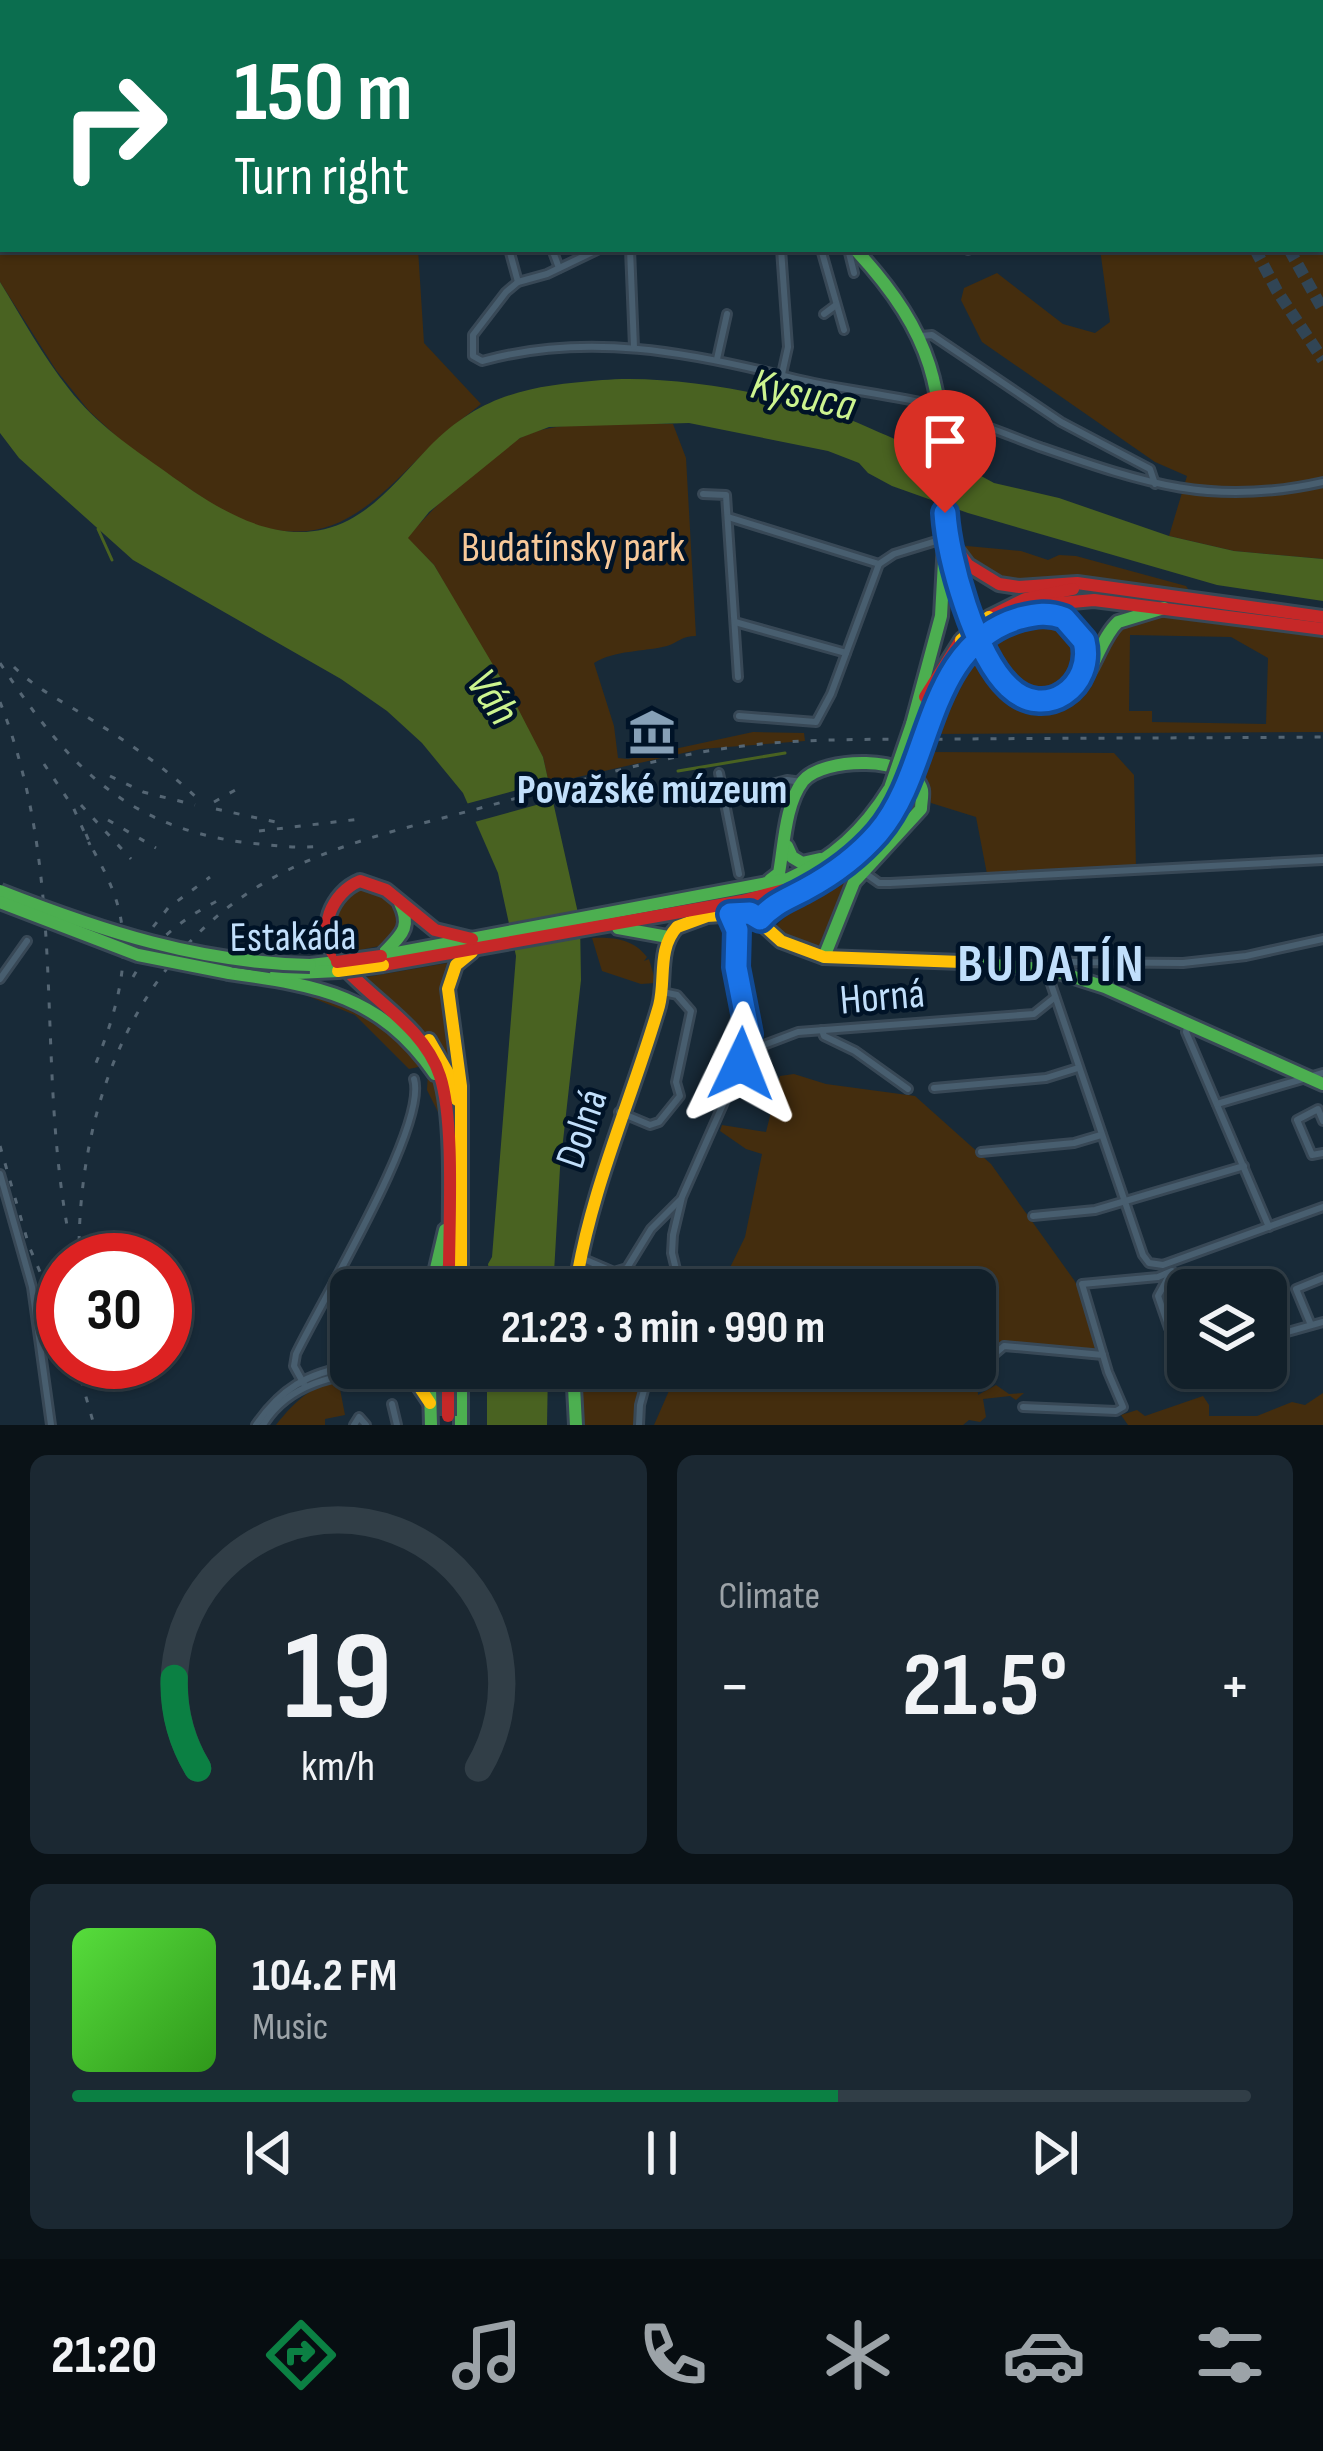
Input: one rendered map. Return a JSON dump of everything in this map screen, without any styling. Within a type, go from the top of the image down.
[{"type":"main road","points":[[594,922],[804,873],[866,825],[890,788],[940,616],[945,513],[930,362],[921,336],[880,277],[855,252]]},
{"type":"main road","points":[[946,537],[976,573],[999,584],[1078,584],[1323,617]]},
{"type":"main road","points":[[946,537],[960,590],[993,664],[1019,695],[1043,700],[1061,697],[1090,670],[1106,634],[1117,622],[1164,608]]},
{"type":"main road","points":[[912,724],[936,674],[964,646],[1036,596],[1090,588]]},
{"type":"main road","points":[[996,623],[1064,602],[1106,601],[1323,629]]},
{"type":"main road","points":[[996,623],[1042,613],[1071,622],[1086,649],[1078,684]]},
{"type":"main road","points":[[760,919],[778,901],[864,848],[903,796],[944,685],[964,646]]},
{"type":"main road","points":[[760,886],[778,875],[802,782],[817,770],[896,766],[919,778],[924,796],[918,815],[862,871],[843,903],[824,957]]},
{"type":"main road","points":[[787,841],[790,854],[802,863],[841,848]]},
{"type":"main road","points":[[448,1269],[452,1104],[459,1060],[448,989],[456,965],[473,945],[435,930],[394,893],[372,882],[353,884],[334,901],[327,937],[334,956],[377,1005],[429,1051],[444,1084],[452,1104],[460,1269]]},
{"type":"main road","points":[[594,922],[780,893],[815,882]]},
{"type":"main road","name":"Estakáda","points":[[0,891],[122,939],[202,959],[274,965],[382,960]]},
{"type":"main road","points":[[382,960],[406,930],[405,913],[394,893]]},
{"type":"main road","name":"Estakáda","points":[[0,902],[138,955],[229,973],[296,974],[594,922]]},
{"type":"main road","points":[[594,922],[668,937],[680,925],[750,913],[782,941],[824,957],[909,957],[1052,970],[1105,987],[1319,1078]]},
{"type":"main road","name":"Dolná","points":[[578,1269],[589,1203],[663,992],[668,937]]},
{"type":"main road","points":[[229,973],[325,988],[377,1005]]},
{"type":"main road","points":[[434,1269],[447,1225]]},
{"type":"main road","points":[[421,1389],[430,1402]]},
{"type":"main road","points":[[426,1389],[431,1425]]},
{"type":"main road","points":[[446,1389],[448,1420]]},
{"type":"main road","points":[[456,1389],[461,1397]]},
{"type":"main road","points":[[461,1389],[461,1425]]},
{"type":"main road","points":[[574,1389],[576,1425]]},
{"type":"street","points":[[510,252],[518,282]]},
{"type":"street","points":[[554,252],[559,268]]},
{"type":"street","points":[[593,252],[518,282],[506,292],[473,335],[470,347],[478,361],[559,347],[634,347],[717,359],[971,423],[1155,484],[1258,494],[1323,482]]},
{"type":"street","points":[[630,252],[634,347]]},
{"type":"street","points":[[781,252],[788,347],[782,374]]},
{"type":"street","points":[[822,252],[844,330]]},
{"type":"street","points":[[852,252],[854,273]]},
{"type":"street","points":[[824,314],[836,305]]},
{"type":"street","points":[[717,359],[727,314]]},
{"type":"street","points":[[921,336],[932,335],[1061,422],[1130,455],[1150,469],[1155,484]]},
{"type":"street","points":[[703,494],[726,495],[738,676]]},
{"type":"street","points":[[728,518],[879,565]]},
{"type":"street","points":[[739,716],[816,722],[879,565],[894,554],[946,537]]},
{"type":"street","points":[[735,622],[846,653]]},
{"type":"street","points":[[718,772],[739,874]]},
{"type":"street","points":[[724,797],[788,780],[802,782]]},
{"type":"street","points":[[862,871],[879,883],[890,884],[1323,860]]},
{"type":"street","points":[[730,914],[737,930],[736,967],[749,1034],[742,1070]]},
{"type":"street","points":[[1323,939],[1246,956],[1184,963],[1075,961],[1052,970],[1054,998],[1101,1135],[1143,1255],[1154,1265],[1323,1207]]},
{"type":"street","points":[[0,979],[27,941]]},
{"type":"street","points":[[619,1112],[650,1125],[659,1122],[680,1096],[676,1082],[691,1011],[677,995],[663,992]]},
{"type":"street","name":"Horná","points":[[676,1269],[672,1253],[682,1197],[728,1093],[742,1070],[772,1040],[822,1030],[1034,1014],[1054,998]]},
{"type":"street","points":[[1188,1023],[1186,1032],[1269,1226]]},
{"type":"street","points":[[822,1030],[824,1036],[855,1051],[908,1089]]},
{"type":"street","points":[[934,1088],[1046,1078],[1078,1068]]},
{"type":"street","points":[[1217,1104],[1319,1078]]},
{"type":"street","points":[[303,1383],[294,1366],[296,1354],[406,1139],[417,1095],[414,1079]]},
{"type":"street","points":[[1323,1121],[1318,1109],[1297,1120],[1312,1155],[1323,1153]]},
{"type":"street","points":[[981,1152],[1074,1143],[1101,1135]]},
{"type":"street","points":[[1033,1216],[1095,1210],[1244,1166]]},
{"type":"street","points":[[0,1174],[32,1287],[51,1425]]},
{"type":"street","points":[[579,1257],[614,1272],[627,1268],[651,1229],[682,1197]]},
{"type":"street","points":[[1,1223],[12,1217]]},
{"type":"street","points":[[1173,1269],[1180,1259]]},
{"type":"street","points":[[1023,1407],[1116,1411],[1123,1407],[1082,1285],[1167,1273]]},
{"type":"street","points":[[1311,1325],[1296,1289],[1323,1278]]},
{"type":"street","points":[[1167,1280],[1158,1296],[1167,1322]]},
{"type":"street","points":[[1287,1332],[1323,1322]]},
{"type":"street","points":[[996,1353],[1004,1346],[1103,1355]]},
{"type":"street","points":[[259,1425],[277,1398],[330,1373]]},
{"type":"street","points":[[303,1383],[330,1377]]},
{"type":"street","points":[[639,1425],[644,1389]]},
{"type":"street","points":[[392,1404],[397,1425]]},
{"type":"street","points":[[354,1425],[359,1417],[366,1425]]},
{"type":"green space","points":[[0,252],[418,252],[424,343],[481,404],[384,492],[340,522],[316,530],[260,526],[225,513],[129,448],[89,411],[56,370],[0,282]]},
{"type":"green space","points":[[1100,252],[1323,252],[1323,559],[1234,551],[1169,536],[1187,476],[1155,462],[982,342],[961,300],[964,288],[997,273],[1063,324],[1095,333],[1110,322]]},
{"type":"green space","name":"Budatínsky park","points":[[587,424],[673,424],[686,458],[696,636],[594,663],[614,726],[618,758],[753,732],[804,733],[805,741],[701,749],[548,780],[543,757],[434,565],[407,538],[461,483],[522,437]]},
{"type":"green space","points":[[959,548],[1021,551],[1048,560],[1076,556],[1186,586],[1190,592],[1101,582],[1003,582],[976,568]]},
{"type":"green space","points":[[1146,615],[1323,637],[1323,732],[936,734],[953,693],[979,654],[1005,692],[1026,703],[1049,705],[1080,691],[1113,631]],"holes":[[[1130,635],[1231,637],[1268,658],[1266,724],[1152,722],[1152,711],[1129,711]]]},
{"type":"green space","points":[[1050,616],[1072,632],[1081,651],[1079,670],[1068,686],[1051,694],[1031,692],[1008,676],[987,643],[1025,620]]},
{"type":"green space","points":[[930,752],[1114,753],[1134,775],[1136,868],[987,874],[976,817],[931,803],[923,773]]},
{"type":"green space","points":[[849,881],[823,944],[811,948],[778,932],[775,927],[797,904]]},
{"type":"green space","points":[[360,887],[388,897],[405,924],[394,943],[340,954],[333,934],[334,916],[343,900]]},
{"type":"green space","points":[[592,938],[636,946],[647,957],[644,961],[649,959],[656,983],[641,984],[602,971]]},
{"type":"green space","points":[[453,962],[444,988],[457,1085],[431,1037],[361,978]]},
{"type":"green space","points":[[288,988],[364,1011],[409,1041],[425,1062],[435,1085],[438,1112],[427,1090],[428,1073],[423,1066],[409,1069],[355,1015]]},
{"type":"green space","points":[[794,1074],[826,1084],[915,1096],[991,1164],[1074,1280],[1092,1312],[1107,1358],[996,1344],[996,1269],[729,1269],[745,1237],[762,1154],[720,1131],[722,1125],[766,1132],[780,1076]]},
{"type":"green space","points":[[330,1383],[330,1389],[340,1389],[345,1415],[325,1419],[325,1425],[276,1425],[305,1395]]},
{"type":"green space","points":[[996,1385],[1009,1394],[1024,1393],[1016,1400],[1010,1396],[983,1399],[986,1417],[963,1425],[654,1425],[670,1389],[978,1389],[978,1395]]},
{"type":"green space","points":[[583,1389],[642,1389],[637,1425],[582,1425]]},
{"type":"green space","points":[[1323,1393],[1323,1425],[1128,1425],[1121,1415],[1137,1410],[1145,1416],[1203,1396],[1209,1416],[1257,1416],[1292,1402],[1305,1405]]},
{"type":"water","name":"Váh","points":[[0,282],[59,376],[102,424],[207,500],[276,530],[324,529],[349,520],[382,496],[449,429],[508,396],[576,382],[658,380],[751,392],[810,406],[909,445],[954,456],[959,464],[994,483],[1059,498],[1169,536],[1234,551],[1323,559],[1323,601],[1217,585],[968,513],[892,486],[859,463],[828,451],[689,423],[549,427],[520,438],[429,512],[408,538],[434,565],[543,757],[580,922],[581,980],[554,1269],[489,1269],[516,956],[498,873],[463,793],[422,743],[387,711],[341,679],[133,560],[19,458],[0,433]]},
{"type":"water","points":[[487,1389],[548,1389],[547,1425],[487,1425]]},
{"type":"pier","points":[[554,780],[558,799],[471,823],[462,805]]},
{"type":"waterway","points":[[98,529],[112,560]]},
{"type":"waterway","points":[[678,771],[785,753]]},
{"type":"tunnel","points":[[1257,252],[1323,360]]},
{"type":"tunnel","points":[[1291,252],[1323,310]]},
{"type":"railway","points":[[0,663],[73,758],[129,803],[199,833],[241,842],[324,846]]},
{"type":"railway","points":[[14,667],[147,757],[198,799]]},
{"type":"railway","points":[[0,702],[35,834],[48,965],[58,1164],[68,1231]]},
{"type":"railway","points":[[80,1233],[90,1142],[105,1086],[127,1032],[156,983],[193,939],[237,900],[313,858],[610,772],[735,747],[848,740],[1323,737]]},
{"type":"railway","points":[[44,764],[73,807],[90,845]]},
{"type":"railway","points":[[110,776],[143,792],[195,805]]},
{"type":"railway","points":[[214,802],[237,789]]},
{"type":"railway","points":[[81,805],[131,859]]},
{"type":"railway","points":[[216,809],[280,823]]},
{"type":"railway","points":[[259,831],[360,819]]},
{"type":"railway","points":[[108,820],[156,848]]},
{"type":"railway","points":[[86,834],[111,886],[122,930],[122,975],[96,1063]]},
{"type":"railway","points":[[142,941],[168,908],[210,877]]},
{"type":"railway","points":[[133,977],[171,931],[221,899]]},
{"type":"railway","points":[[0,1146],[36,1262]]},
{"type":"railway","points":[[84,1389],[94,1425]]},
{"type":"traffic: fast","points":[[858,252],[909,319],[934,382],[947,537]]},
{"type":"traffic: fast","points":[[912,724],[941,616],[945,543]]},
{"type":"traffic: fast","points":[[948,543],[961,593],[986,652],[1002,676],[1022,693],[1045,699],[1071,690],[1086,676],[1118,622],[1164,608]]},
{"type":"traffic: fast","points":[[890,788],[912,724]]},
{"type":"traffic: fast","points":[[770,880],[779,873],[792,801],[813,773],[866,763],[902,770],[915,778],[922,790],[921,809],[854,882],[824,957]]},
{"type":"traffic: fast","points":[[381,956],[788,879],[846,842],[890,788]]},
{"type":"traffic: fast","points":[[787,846],[802,863],[820,859]]},
{"type":"traffic: fast","points":[[0,891],[152,942],[229,958],[310,965]]},
{"type":"traffic: fast","points":[[0,902],[138,955],[229,973]]},
{"type":"traffic: fast","points":[[384,953],[405,925],[400,903]]},
{"type":"traffic: fast","points":[[618,928],[668,937]]},
{"type":"traffic: fast","points":[[310,965],[337,962]]},
{"type":"traffic: fast","points":[[962,962],[1052,970],[1105,987],[1323,1084]]},
{"type":"traffic: fast","points":[[276,974],[338,971]]},
{"type":"traffic: fast","points":[[229,973],[291,983],[345,999],[392,1027],[435,1074]]},
{"type":"traffic: fast","points":[[436,1269],[445,1230]]},
{"type":"traffic: fast","points":[[430,1389],[431,1425]]},
{"type":"traffic: fast","points":[[461,1389],[461,1425]]},
{"type":"traffic: fast","points":[[574,1389],[576,1425]]},
{"type":"traffic: slow","points":[[961,640],[989,617]]},
{"type":"traffic: slow","points":[[929,723],[945,685],[966,653]]},
{"type":"traffic: slow","points":[[903,796],[929,723]]},
{"type":"traffic: slow","points":[[814,883],[864,848],[903,796]]},
{"type":"traffic: slow","points":[[760,919],[778,901],[794,894]]},
{"type":"traffic: slow","points":[[579,1269],[601,1182],[659,1006],[664,955],[677,927],[707,916],[750,913],[781,941],[824,957],[962,962]]},
{"type":"traffic: slow","points":[[461,1269],[461,1086],[448,989],[456,965],[472,952]]},
{"type":"traffic: slow","points":[[338,971],[383,965]]},
{"type":"traffic: slow","points":[[429,1040],[457,1100]]},
{"type":"traffic: slow","points":[[421,1389],[430,1403]]},
{"type":"traffic: jam","points":[[947,537],[968,565],[999,584],[1077,583],[1323,617]]},
{"type":"traffic: jam","points":[[989,617],[1025,599],[1073,589]]},
{"type":"traffic: jam","points":[[995,628],[1049,604],[1094,600],[1323,629]]},
{"type":"traffic: jam","points":[[1031,615],[1056,618],[1073,629],[1083,648],[1084,673]]},
{"type":"traffic: jam","points":[[966,653],[995,628]]},
{"type":"traffic: jam","points":[[925,697],[961,640]]},
{"type":"traffic: jam","points":[[449,1269],[450,1150],[440,1076],[408,1026],[336,958],[327,925],[341,894],[360,881],[386,890],[435,930],[472,939]]},
{"type":"traffic: jam","points":[[383,965],[742,901],[815,882]]},
{"type":"traffic: jam","points":[[337,962],[381,956]]},
{"type":"traffic: jam","points":[[448,1389],[448,1416]]},
{"type":"place","name":"Považské múzeum","points":[[652,732]]},
{"type":"district","name":"BUDATÍN","points":[[1052,962]]},
{"type":"route","points":[[741,1064],[749,1034],[736,967],[737,930],[730,914],[750,913],[760,919],[778,901],[839,868],[876,836],[903,796],[951,672],[966,653],[974,645],[984,637],[995,628],[1035,614],[1064,618],[1084,641],[1084,672],[1074,689],[1055,699],[1030,699],[1008,687],[993,664],[977,631],[960,590],[946,537],[945,513]]},
{"type":"water label","name":"Kysuca","points":[[804,393]]}]
